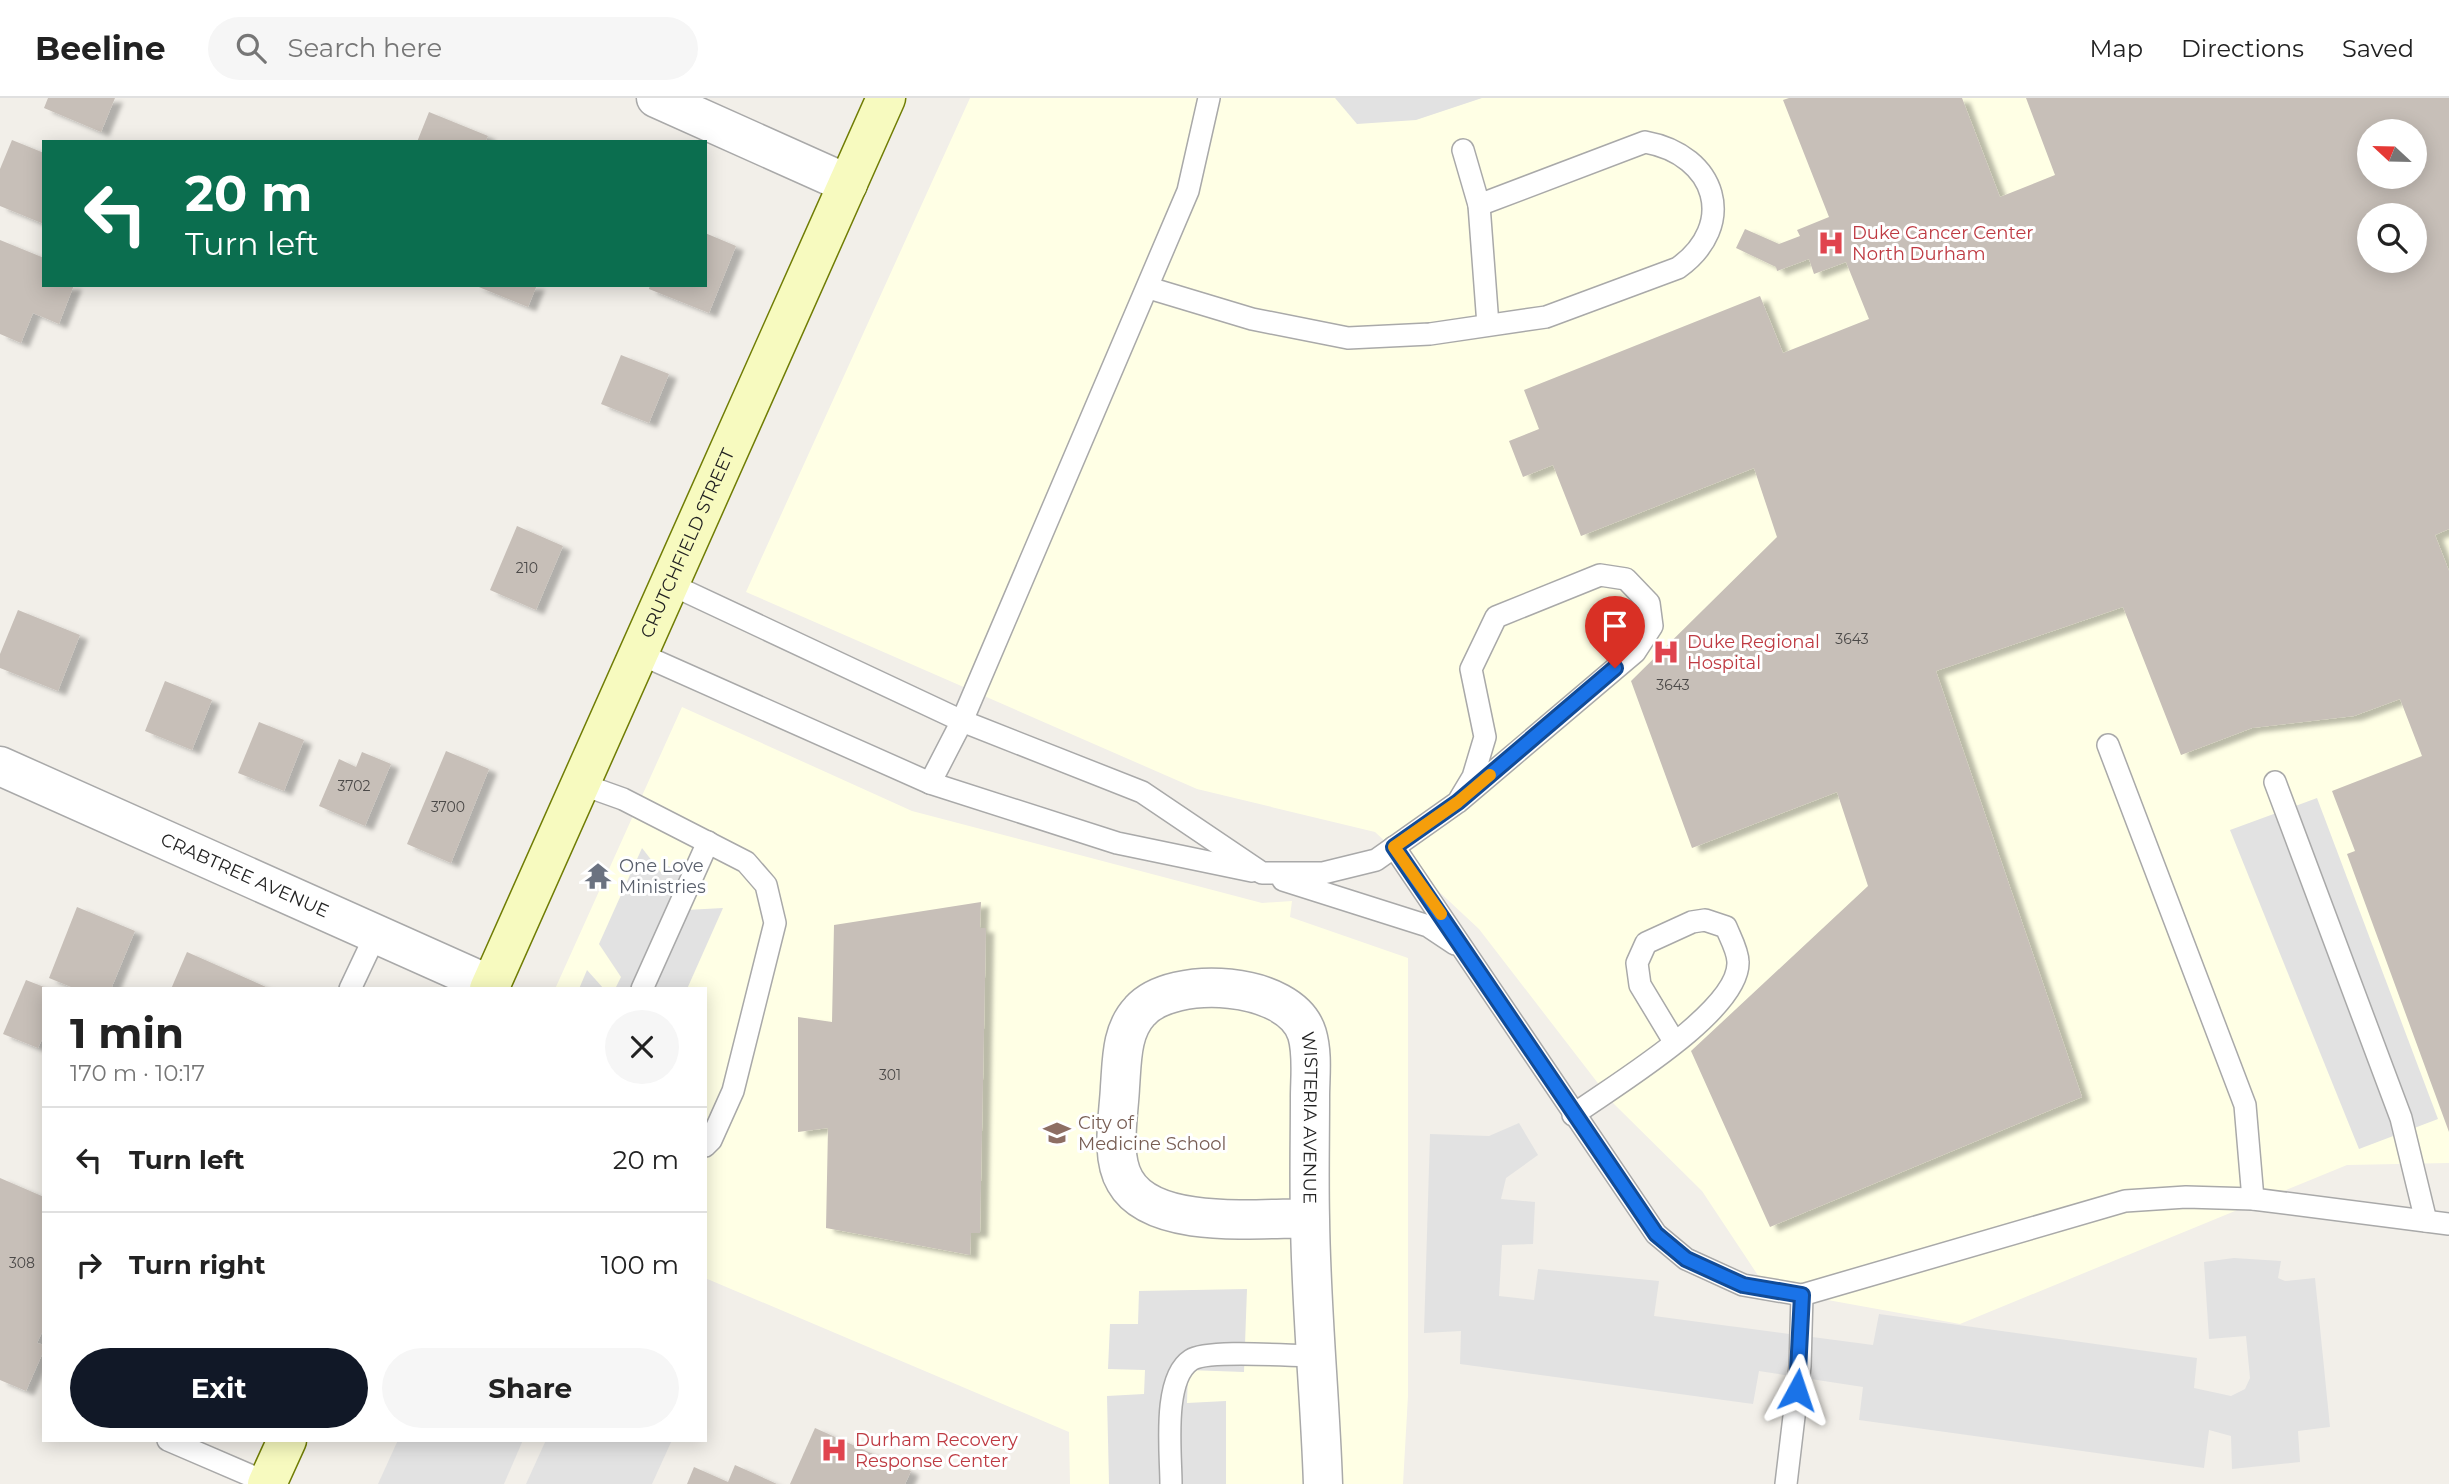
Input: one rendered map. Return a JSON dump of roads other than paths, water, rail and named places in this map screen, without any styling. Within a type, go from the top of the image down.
[{"type":"street","points":[[656,98],[848,184]]},
{"type":"street","name":"CRUTCHFIELD STREET","points":[[489,987],[886,98]]},
{"type":"street","name":"CRABTREE AVENUE","points":[[0,766],[489,987]]},
{"type":"street","name":"WISTERIA AVENUE","points":[[1310,1218],[1175,1214],[1138,1196],[1125,1181],[1118,1146],[1122,1056],[1130,1026],[1140,1010],[1171,995],[1217,988],[1241,990],[1273,998],[1296,1015],[1304,1026],[1310,1055],[1310,1218],[1323,1484]]},
{"type":"street","points":[[268,1484],[286,1442]]},
{"type":"lane","points":[[930,783],[962,721],[1149,288],[1188,191],[1209,98]]},
{"type":"lane","points":[[1149,288],[1252,319],[1348,338],[1430,334],[1546,317],[1678,268],[1692,258],[1703,241],[1713,204],[1711,187],[1685,155],[1668,146],[1645,142],[1479,205]]},
{"type":"lane","points":[[1463,150],[1479,205],[1488,325]]},
{"type":"lane","points":[[670,584],[962,721],[1142,792],[1262,873],[1323,873],[1376,860],[1458,802],[1634,652],[1652,626],[1649,603],[1626,579],[1600,575],[1496,617],[1471,669],[1485,737],[1473,777],[1458,802]]},
{"type":"lane","points":[[640,654],[930,783],[1117,843],[1262,873],[1428,926],[1467,952]]},
{"type":"lane","points":[[2108,745],[2245,1105],[2253,1199]]},
{"type":"lane","points":[[2275,782],[2401,1118],[2426,1222]]},
{"type":"lane","points":[[581,784],[623,799],[747,862],[766,885],[775,923],[733,1091],[707,1144]]},
{"type":"lane","points":[[643,987],[708,842]]},
{"type":"lane","points":[[1394,847],[1656,1234],[1686,1259],[1743,1285],[1802,1295],[2125,1201],[2186,1197],[2253,1199],[2449,1224]]},
{"type":"lane","points":[[1573,1115],[1675,1043],[1719,1006],[1734,984],[1738,961],[1726,927],[1705,920],[1646,943],[1637,963],[1640,985],[1675,1043]]},
{"type":"lane","points":[[352,987],[376,934]]},
{"type":"lane","points":[[1786,1484],[1800,1367],[1802,1295]]},
{"type":"lane","points":[[1171,1484],[1171,1401],[1177,1376],[1192,1359],[1218,1354],[1315,1356]]},
{"type":"lane","points":[[173,1442],[268,1484]]},
{"type":"place","name":"Duke Cancer Center North Durham","points":[[1831,243]]},
{"type":"place","name":"Duke Regional Hospital","points":[[1666,652]]},
{"type":"place","name":"One Love Ministries","points":[[598,876]]},
{"type":"place","name":"City of Medicine School","points":[[1057,1133]]},
{"type":"place","name":"Durham Recovery Response Center","points":[[834,1450]]}]
